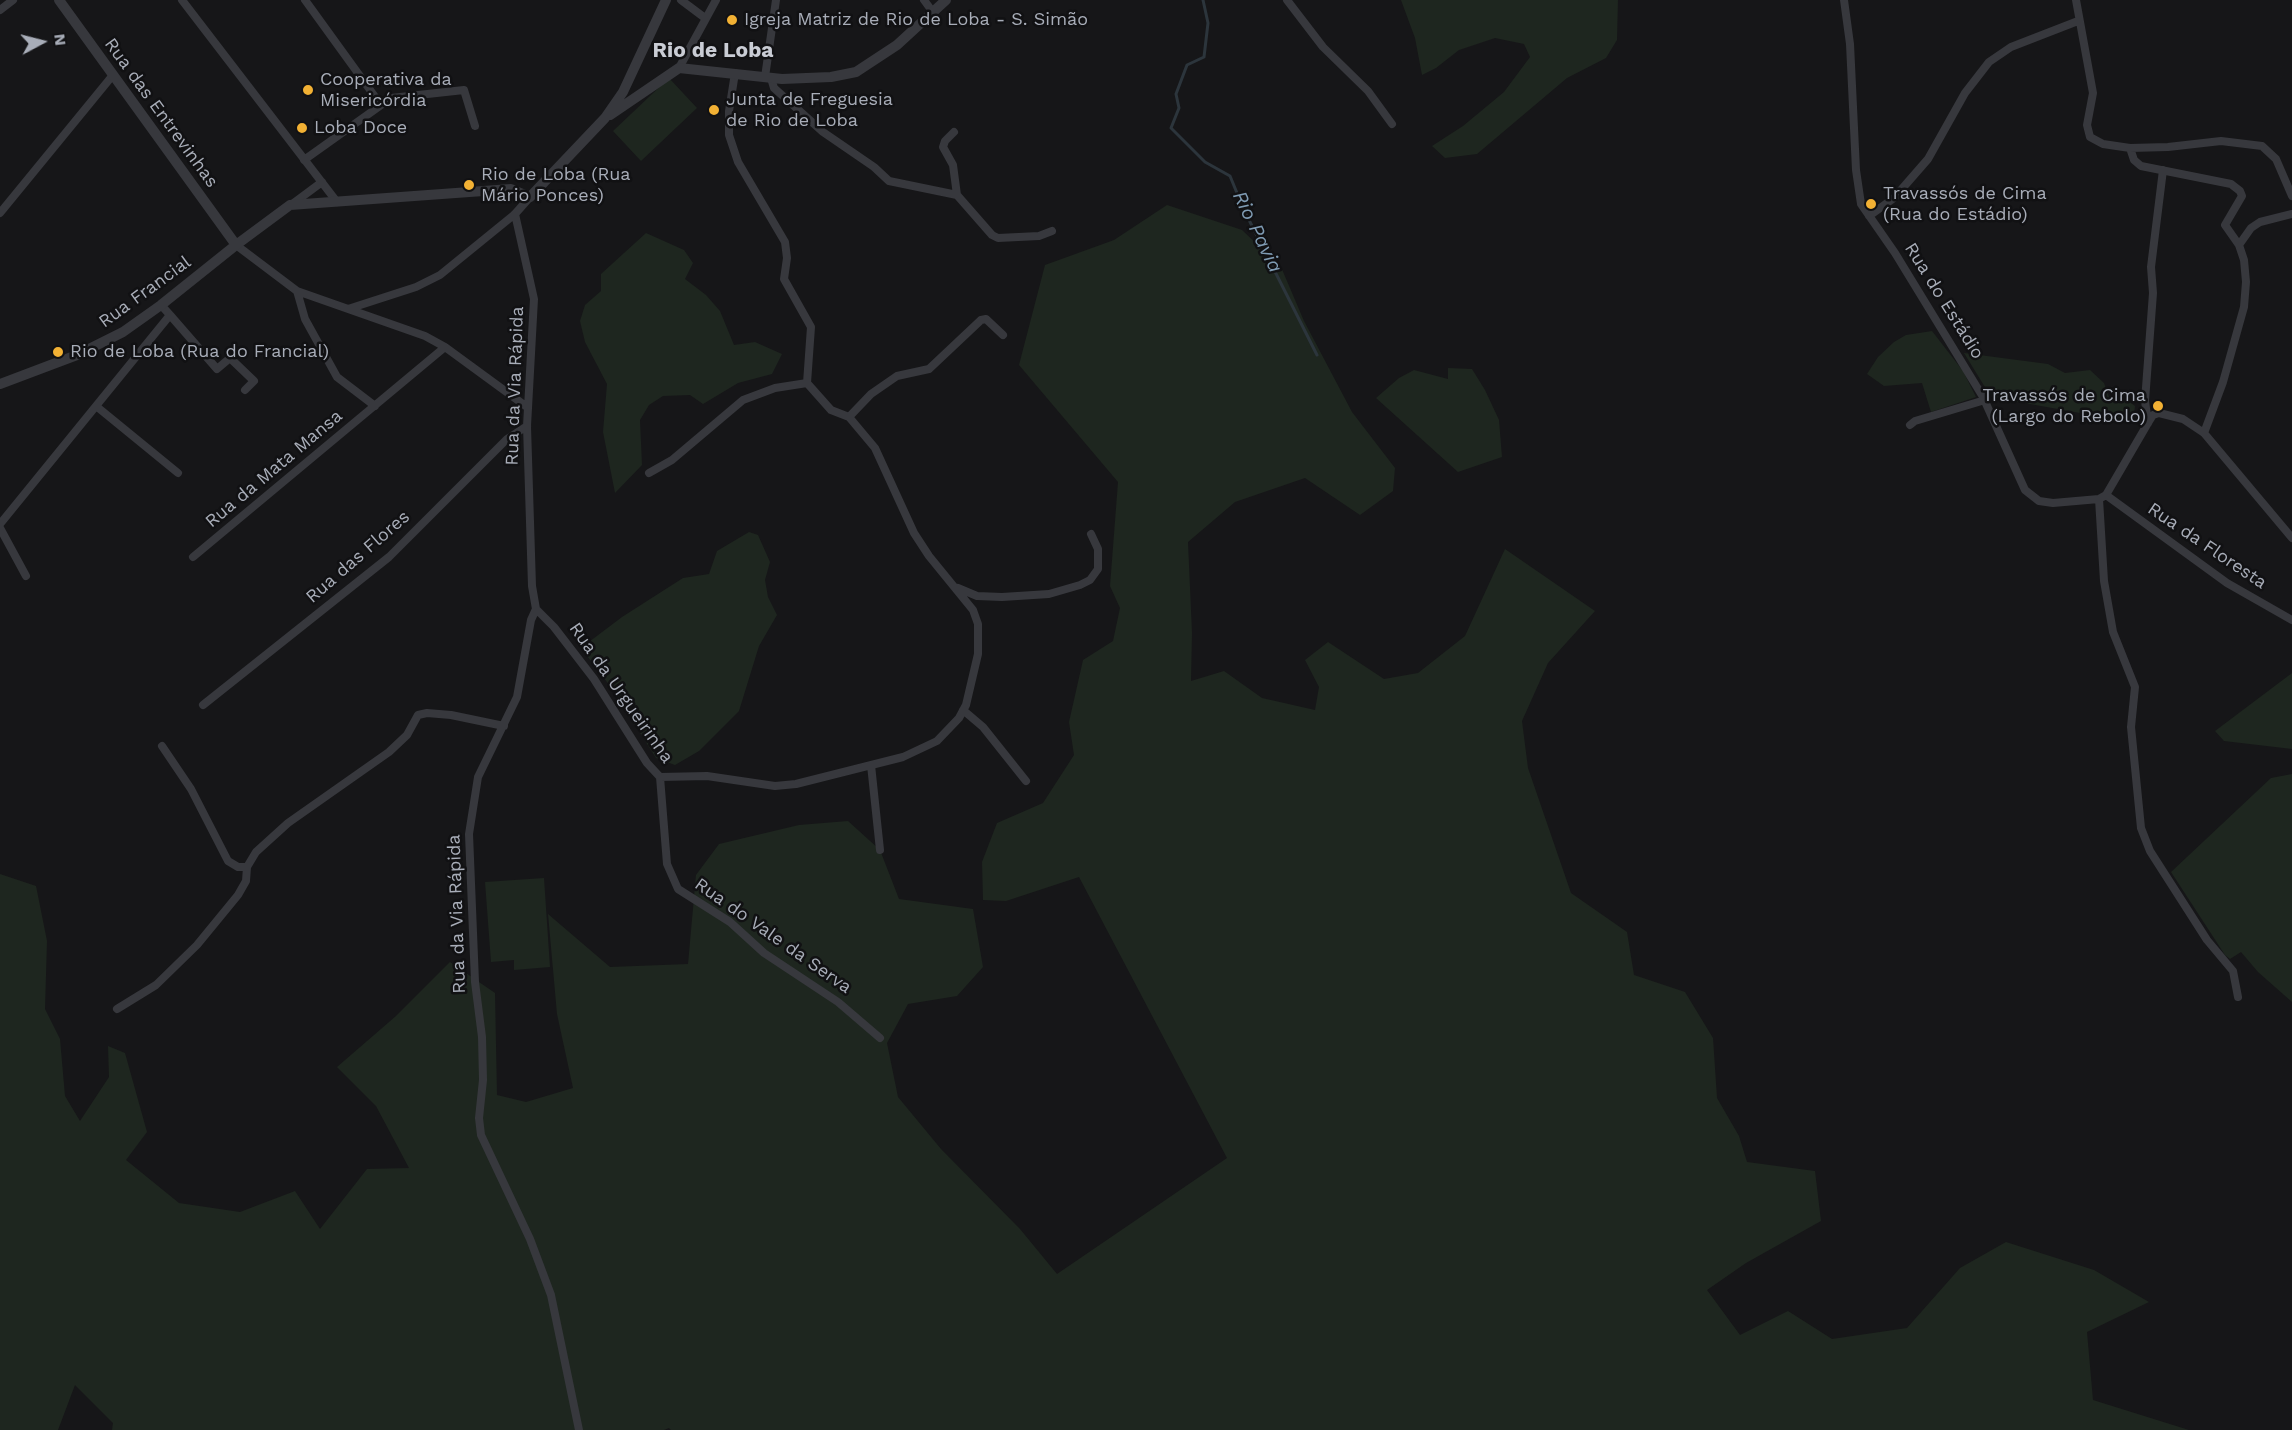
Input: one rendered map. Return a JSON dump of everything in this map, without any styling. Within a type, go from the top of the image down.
[{"type":"street","points":[[0,10],[13,0]]},
{"type":"street","name":"Rua das Entrevinhas","points":[[59,0],[236,245]]},
{"type":"street","points":[[183,0],[337,202]]},
{"type":"street","points":[[305,0],[381,105]]},
{"type":"street","points":[[347,310],[416,288],[440,275],[515,214],[605,118],[622,92],[666,0]]},
{"type":"street","points":[[681,0],[705,18]]},
{"type":"street","points":[[605,118],[679,68],[716,0]]},
{"type":"street","points":[[776,0],[768,77],[774,88],[823,132],[874,166],[889,180],[957,195]]},
{"type":"street","points":[[924,0],[932,11]]},
{"type":"street","points":[[679,68],[768,77],[831,77],[856,72],[897,45],[946,0]]},
{"type":"street","points":[[1287,0],[1323,47],[1368,91],[1392,124]]},
{"type":"street","name":"Rua do Estádio","points":[[1844,0],[1850,44],[1858,195],[1985,400],[2025,490],[2039,501],[2053,503],[2103,497]]},
{"type":"street","points":[[2076,0],[2078,21],[2093,93],[2088,132],[2090,137],[2103,144],[2130,148],[2168,147],[2220,141],[2262,146],[2276,159],[2292,196]]},
{"type":"street","points":[[1869,216],[1894,198],[1928,159],[1965,93],[1989,62],[2011,47],[2078,21]]},
{"type":"street","points":[[649,473],[672,460],[743,399],[767,390],[807,383],[810,327],[784,279],[787,258],[785,242],[738,162],[729,135],[728,122],[735,73]]},
{"type":"street","points":[[0,213],[113,75]]},
{"type":"street","points":[[622,92],[651,85]]},
{"type":"street","points":[[304,160],[391,98],[464,90],[475,126]]},
{"type":"street","points":[[622,92],[623,100],[632,99]]},
{"type":"street","points":[[954,132],[945,141],[943,147],[953,165],[957,195],[992,235],[998,238],[1039,236],[1052,231]]},
{"type":"street","points":[[2130,148],[2134,160],[2141,166],[2237,188],[2242,196],[2225,225],[2239,246],[2246,282],[2244,307],[2223,382],[2204,433]]},
{"type":"street","points":[[2148,423],[2145,401],[2153,293],[2151,267],[2163,170]]},
{"type":"street","points":[[290,206],[322,182]]},
{"type":"street","points":[[290,206],[511,189],[530,196]]},
{"type":"street","name":"Rua Francial","points":[[0,384],[107,341],[161,305],[236,245],[290,206]]},
{"type":"street","name":"Rua da Via Rápida","points":[[515,214],[534,299],[526,426],[532,586],[536,609],[531,620],[516,697],[504,726],[491,746],[477,777],[469,834],[475,982],[482,1037],[483,1080],[478,1118],[481,1135],[530,1239],[551,1295],[579,1430]]},
{"type":"street","points":[[2239,246],[2251,228],[2260,222],[2292,214]]},
{"type":"street","points":[[236,245],[297,291],[425,336],[446,347],[527,407]]},
{"type":"street","name":"Rua da Mata Mansa","points":[[297,291],[305,319],[337,377],[375,406]]},
{"type":"street","points":[[161,305],[217,369],[230,358],[254,381],[245,390]]},
{"type":"street","points":[[26,576],[0,526],[170,315]]},
{"type":"street","points":[[849,417],[872,394],[897,376],[929,369],[981,320],[986,319],[1003,335]]},
{"type":"street","name":"Rua da Mata Mansa","points":[[193,557],[446,347]]},
{"type":"street","name":"Rua da Urgueirinha","points":[[536,609],[554,627],[594,679],[647,763],[660,777],[707,776],[775,786],[796,784],[903,757],[937,741],[963,711],[975,670],[979,639],[973,610],[928,556],[914,533],[875,448],[849,417],[831,410],[807,383]]},
{"type":"street","points":[[1910,425],[1915,421],[1985,400]]},
{"type":"street","points":[[96,406],[178,472]]},
{"type":"street","points":[[2238,997],[2233,971],[2207,940],[2150,851],[2141,828],[2131,727],[2135,687],[2113,632],[2104,581],[2103,497],[2153,415],[2159,413],[2183,419],[2204,433],[2292,538]]},
{"type":"street","name":"Rua das Flores","points":[[203,705],[389,557],[507,439],[526,426]]},
{"type":"street","name":"Rua da Floresta","points":[[2103,497],[2227,583],[2292,620]]},
{"type":"street","points":[[955,587],[977,596],[1002,597],[1048,594],[1080,585],[1090,580],[1098,569],[1098,549],[1091,534]]},
{"type":"street","points":[[963,711],[983,727],[1026,781]]},
{"type":"street","points":[[117,1009],[156,985],[190,953],[238,895],[246,881],[247,867],[256,852],[288,823],[389,752],[407,735],[418,715],[427,712],[451,715],[504,726]]},
{"type":"street","points":[[162,746],[191,789],[228,861],[238,867],[247,867]]},
{"type":"street","points":[[871,765],[880,849]]},
{"type":"street","name":"Rua do Vale da Serva","points":[[660,777],[667,864],[678,889],[730,922],[764,953],[838,1002],[880,1038]]},
{"type":"shaded area","points":[[1401,0],[1618,0],[1617,40],[1606,58],[1567,78],[1477,154],[1445,158],[1432,146],[1463,126],[1504,92],[1530,57],[1524,44],[1495,38],[1459,50],[1436,68],[1422,75],[1415,38]]},
{"type":"shaded area","points":[[669,78],[697,108],[641,161],[613,131]]},
{"type":"shaded area","points":[[1167,205],[1242,230],[1281,267],[1304,321],[1352,412],[1395,468],[1393,491],[1360,515],[1305,478],[1235,502],[1188,542],[1192,633],[1191,681],[1224,671],[1262,698],[1315,710],[1319,687],[1305,660],[1328,642],[1384,679],[1418,673],[1465,636],[1505,549],[1595,611],[1548,663],[1522,721],[1528,768],[1571,893],[1627,932],[1634,975],[1685,992],[1713,1038],[1717,1098],[1739,1136],[1747,1162],[1815,1171],[1821,1221],[1746,1263],[1707,1290],[1740,1335],[1788,1311],[1832,1339],[1907,1328],[1960,1268],[2006,1242],[2094,1270],[2149,1302],[2087,1332],[2093,1400],[2189,1430],[671,1430],[669,1428],[664,1430],[112,1430],[113,1423],[75,1385],[58,1430],[0,1430],[0,874],[36,886],[47,941],[45,1009],[60,1039],[65,1096],[80,1121],[109,1077],[108,1046],[125,1053],[147,1132],[126,1160],[179,1203],[240,1212],[295,1191],[320,1229],[367,1169],[409,1168],[376,1106],[337,1067],[396,1016],[450,962],[495,993],[497,1095],[526,1102],[573,1088],[557,1014],[548,914],[610,967],[688,964],[696,875],[719,844],[799,825],[848,821],[880,850],[899,899],[973,909],[983,967],[957,996],[908,1004],[887,1043],[898,1097],[941,1149],[1020,1229],[1057,1274],[1227,1158],[1079,877],[1006,901],[983,900],[982,862],[997,823],[1043,803],[1074,755],[1069,722],[1083,660],[1113,641],[1120,608],[1110,586],[1118,482],[1019,365],[1045,265],[1114,240]]},
{"type":"shaded area","points":[[646,233],[684,250],[693,263],[685,279],[706,295],[720,311],[734,345],[755,342],[782,354],[772,374],[738,383],[703,404],[690,395],[663,396],[649,405],[640,420],[642,465],[615,493],[603,432],[607,384],[585,342],[580,321],[585,305],[601,291],[601,274]]},
{"type":"shaded area","points":[[1932,331],[1963,371],[1976,397],[1931,412],[1922,383],[1884,386],[1867,374],[1878,357],[1894,342],[1906,335]]},
{"type":"shaded area","points":[[1964,353],[2048,364],[2065,373],[2090,370],[2104,383],[2110,400],[2124,398],[2135,406],[2134,415],[2130,422],[1991,397]]},
{"type":"shaded area","points":[[1448,368],[1472,369],[1499,420],[1502,457],[1458,472],[1376,398],[1399,378],[1414,370],[1448,379]]},
{"type":"shaded area","points":[[749,532],[758,535],[770,562],[765,580],[768,597],[777,615],[759,646],[739,711],[699,751],[675,765],[656,758],[610,686],[581,648],[622,617],[683,578],[709,574],[717,551]]},
{"type":"shaded area","points":[[2292,673],[2292,749],[2224,741],[2215,731]]},
{"type":"shaded area","points":[[2292,774],[2292,1002],[2258,972],[2241,952],[2230,959],[2225,955],[2171,872],[2271,778]]},
{"type":"shaded area","points":[[544,878],[550,967],[514,970],[514,960],[491,962],[485,882]]},
{"type":"waterway","name":"Rio Pavia","points":[[1203,0],[1208,23],[1204,57],[1187,65],[1176,94],[1179,108],[1171,128],[1205,162],[1230,176],[1244,210],[1317,355]]},
{"type":"place","name":"Igreja Matriz de Rio de Loba - S. Simão","points":[[732,20]]},
{"type":"place","name":"Cooperativa da Misericórdia","points":[[308,90]]},
{"type":"place","name":"Junta de Freguesia de Rio de Loba","points":[[714,110]]},
{"type":"place","name":"Loba Doce","points":[[302,128]]},
{"type":"place","name":"Rio de Loba (Rua Mário Ponces)","points":[[469,185]]},
{"type":"place","name":"Travassós de Cima (Rua do Estádio)","points":[[1871,204]]},
{"type":"place","name":"Rio de Loba (Rua do Francial)","points":[[58,352]]},
{"type":"place","name":"Travassós de Cima (Largo do Rebolo)","points":[[2158,406]]},
{"type":"district","name":"Rio de Loba","points":[[713,51]]}]
